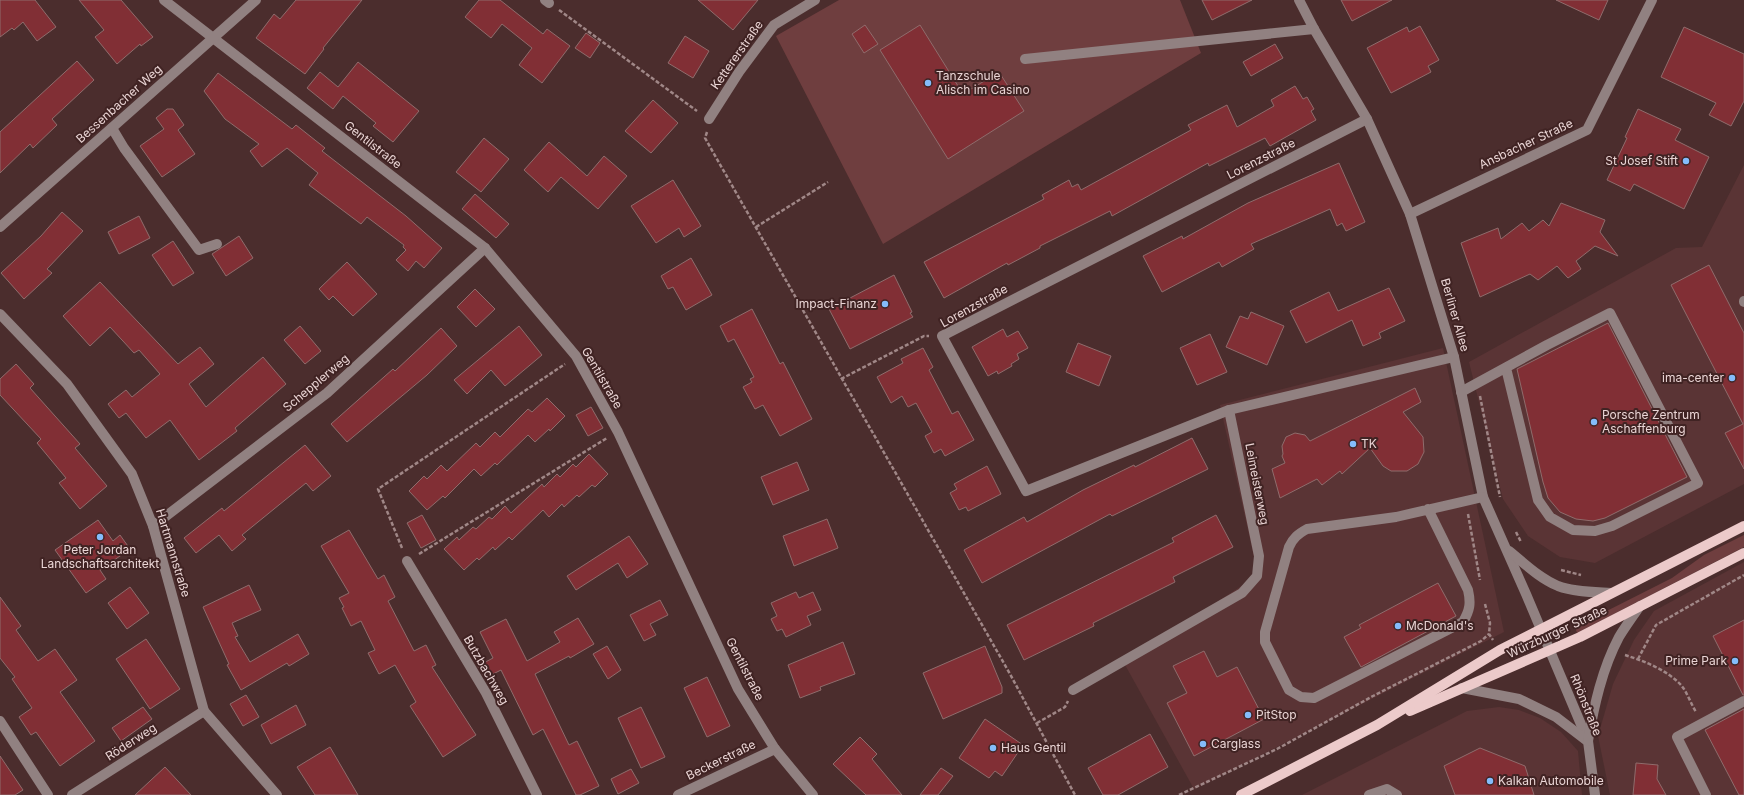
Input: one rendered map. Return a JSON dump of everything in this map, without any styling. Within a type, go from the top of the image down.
[{"type":"main road","name":"Würzburger Straße","points":[[1377,725],[1500,650],[1540,628],[1744,526]]},
{"type":"main road","name":"Würzburger Straße","points":[[1240,795],[1377,725],[1550,651],[1744,553]]},
{"type":"street","name":"Gentilstraße","points":[[164,0],[485,248],[576,356],[618,432],[738,689],[775,748],[812,795]]},
{"type":"street","name":"Bessenbacher Weg","points":[[0,227],[256,0]]},
{"type":"street","name":"Kettererstraße","points":[[709,120],[739,72],[774,25],[815,0]]},
{"type":"street","name":"Berliner Allee","points":[[1299,0],[1314,29],[1367,119],[1410,214],[1454,357],[1483,497],[1508,550],[1550,651]]},
{"type":"street","name":"Ansbacher Straße","points":[[1410,214],[1587,130],[1652,0]]},
{"type":"street","points":[[1025,59],[1314,29]]},
{"type":"street","name":"Lorenzstraße","points":[[1229,410],[1026,491],[942,336],[1367,119]]},
{"type":"street","points":[[112,128],[124,148],[199,250],[217,244]]},
{"type":"street","name":"Schepplerweg","points":[[153,526],[327,393],[485,248]]},
{"type":"street","points":[[1461,392],[1547,345],[1610,313],[1698,483],[1612,526],[1595,531],[1573,530],[1550,517],[1538,500],[1506,368]]},
{"type":"street","name":"Hartmannstraße","points":[[0,314],[67,384],[132,474],[153,526],[204,711],[277,795]]},
{"type":"street","points":[[1229,410],[1454,357]]},
{"type":"street","name":"Leimeisterweg","points":[[1073,690],[1242,593],[1257,576],[1259,556],[1229,410]]},
{"type":"street","points":[[1428,509],[1468,590],[1471,603],[1463,622],[1332,691],[1314,698],[1300,697],[1289,690],[1265,642],[1265,632],[1292,540],[1307,529],[1396,517],[1428,509],[1465,502],[1483,497]]},
{"type":"street","name":"Würzburger Straße","points":[[1508,550],[1544,579],[1558,586],[1611,593]]},
{"type":"street","name":"Butzbachweg","points":[[407,561],[486,694],[537,795]]},
{"type":"street","points":[[1462,688],[1519,699],[1556,717],[1588,741],[1596,701],[1619,638],[1640,606]]},
{"type":"street","name":"Rhönstraße","points":[[1550,651],[1588,741],[1595,795]]},
{"type":"street","points":[[1706,795],[1677,737],[1744,701]]},
{"type":"street","name":"Röderweg","points":[[72,795],[204,711]]},
{"type":"street","points":[[0,721],[48,795]]},
{"type":"street","name":"Beckerstraße","points":[[678,795],[775,748]]},
{"type":"street","points":[[1369,795],[1387,789],[1397,795]]},
{"type":"path","points":[[547,2],[709,120],[705,138],[1010,674],[1075,795]]},
{"type":"path","points":[[756,227],[828,182]]},
{"type":"path","points":[[841,379],[924,336],[942,336]]},
{"type":"path","points":[[407,561],[378,489],[576,356]]},
{"type":"path","points":[[427,549],[618,432]]},
{"type":"path","points":[[1465,502],[1481,584]]},
{"type":"path","points":[[1638,659],[1656,625],[1744,575]]},
{"type":"path","points":[[1179,795],[1277,749],[1373,696],[1482,641],[1489,634],[1490,624],[1484,599]]},
{"type":"path","points":[[1489,634],[1500,650]]},
{"type":"path","points":[[1614,652],[1638,659],[1671,676],[1682,686],[1702,723]]},
{"type":"path","points":[[1037,724],[1065,707],[1073,690]]},
{"type":"shaded area","points":[[839,0],[1180,0],[1201,53],[883,244],[776,36]]},
{"type":"shaded area","points":[[1744,165],[1744,484],[1595,563],[1560,557],[1528,536],[1503,499],[1469,362],[1676,248],[1702,247]]},
{"type":"shaded area","points":[[1443,348],[1504,632],[1194,789],[1124,663],[1258,575],[1220,405]]},
{"type":"shaded area","points":[[1744,535],[1744,547],[1577,633],[1575,627],[1672,578],[1704,555]]},
{"type":"shaded area","points":[[1744,562],[1744,795],[1610,795],[1598,736],[1613,684],[1634,640],[1654,611]]},
{"type":"shaded area","points":[[1499,707],[1519,710],[1540,718],[1561,732],[1578,751],[1582,795],[1302,795],[1467,711]]},
{"type":"building","points":[[0,0],[35,0],[56,27],[37,41],[23,22],[14,30],[12,28],[0,37]]},
{"type":"building","points":[[79,0],[121,0],[153,37],[141,46],[140,44],[117,64],[95,37],[104,30]]},
{"type":"building","points":[[296,0],[362,0],[323,48],[324,49],[305,74],[256,38],[274,14],[280,19]]},
{"type":"building","points":[[479,0],[500,0],[543,34],[547,29],[570,46],[542,83],[519,65],[532,48],[502,24],[491,38],[465,17]]},
{"type":"building","points":[[698,0],[758,0],[733,30]]},
{"type":"building","points":[[1202,0],[1252,0],[1212,20]]},
{"type":"building","points":[[1341,0],[1392,0],[1352,21]]},
{"type":"building","points":[[1556,0],[1608,0],[1599,20]]},
{"type":"building","points":[[865,25],[878,44],[864,53],[852,34]]},
{"type":"building","name":"Tanzschule Alisch im Casino","points":[[920,25],[963,94],[999,72],[1024,111],[948,159],[880,50]]},
{"type":"building","points":[[1420,26],[1439,60],[1428,66],[1431,72],[1391,93],[1367,48],[1407,27],[1409,32]]},
{"type":"building","points":[[1684,27],[1744,54],[1744,101],[1731,126],[1709,115],[1716,103],[1661,77]]},
{"type":"building","points":[[586,33],[600,43],[590,58],[575,48]]},
{"type":"building","points":[[685,36],[709,51],[693,78],[668,63]]},
{"type":"building","points":[[1275,44],[1283,58],[1251,76],[1243,62]]},
{"type":"building","points":[[77,61],[94,80],[52,119],[57,125],[33,148],[30,144],[0,173],[0,132]]},
{"type":"building","points":[[358,62],[419,111],[393,142],[373,126],[376,123],[343,96],[333,109],[307,88],[320,72],[338,87]]},
{"type":"building","points":[[218,73],[292,129],[296,125],[325,148],[322,151],[406,216],[442,248],[424,268],[416,261],[408,271],[396,260],[406,250],[403,247],[404,245],[367,217],[361,224],[309,185],[318,173],[287,148],[262,167],[250,151],[259,144],[225,119],[204,91]]},
{"type":"building","points":[[1295,86],[1303,99],[1307,97],[1314,109],[1311,111],[1316,120],[1270,146],[1265,138],[1209,166],[1208,163],[1112,216],[1110,211],[1040,246],[1040,248],[1008,265],[1007,263],[944,298],[924,262],[1044,199],[1042,195],[1069,180],[1072,187],[1078,184],[1081,190],[1191,130],[1188,125],[1227,105],[1237,127],[1274,106],[1271,100]]},
{"type":"building","points":[[653,100],[678,123],[651,153],[625,131]]},
{"type":"building","points":[[167,109],[173,109],[184,125],[178,130],[195,154],[162,177],[140,146],[164,129],[156,118]]},
{"type":"building","name":"St Josef Stift","points":[[1638,109],[1681,129],[1675,140],[1709,157],[1684,209],[1634,184],[1630,191],[1607,180],[1627,138],[1625,137]]},
{"type":"building","points":[[484,138],[509,159],[481,192],[456,172]]},
{"type":"building","points":[[549,142],[587,176],[604,156],[627,176],[598,209],[561,177],[548,192],[524,170]]},
{"type":"building","points":[[1339,163],[1365,222],[1346,231],[1342,223],[1337,226],[1330,209],[1251,244],[1254,249],[1222,267],[1219,262],[1162,292],[1143,256],[1182,236],[1183,239],[1248,203]]},
{"type":"building","points":[[673,180],[701,226],[684,237],[679,228],[656,243],[631,206]]},
{"type":"building","points":[[475,194],[509,224],[496,238],[462,209]]},
{"type":"building","points":[[1561,203],[1605,220],[1600,232],[1618,256],[1595,246],[1576,261],[1581,269],[1568,278],[1557,266],[1538,280],[1530,274],[1480,297],[1461,243],[1498,228],[1501,239],[1522,223],[1529,231],[1543,220],[1549,226]]},
{"type":"building","points":[[62,212],[83,231],[47,269],[52,273],[24,299],[1,273],[41,236]]},
{"type":"building","points":[[139,216],[150,238],[119,254],[108,232]]},
{"type":"building","points":[[239,236],[253,258],[226,276],[212,254]]},
{"type":"building","points":[[173,241],[194,273],[173,286],[152,255]]},
{"type":"building","points":[[691,258],[712,295],[686,310],[673,287],[668,289],[661,276]]},
{"type":"building","points":[[347,262],[377,294],[353,316],[333,296],[329,300],[319,289]]},
{"type":"building","name":"ima-center","points":[[1709,265],[1744,333],[1744,469],[1725,433],[1743,424],[1671,285]]},
{"type":"building","points":[[894,275],[913,317],[850,349],[829,309]]},
{"type":"building","points":[[100,282],[178,364],[200,347],[214,364],[189,384],[206,407],[263,357],[286,384],[235,428],[237,431],[199,460],[170,420],[146,438],[126,413],[119,418],[108,404],[126,390],[132,397],[160,374],[139,350],[134,353],[110,327],[90,346],[63,316]]},
{"type":"building","points":[[1389,288],[1405,321],[1379,333],[1381,338],[1363,346],[1352,320],[1306,343],[1290,311],[1329,292],[1338,311]]},
{"type":"building","points":[[475,289],[495,309],[476,327],[457,307]]},
{"type":"building","points":[[752,309],[780,364],[783,362],[812,419],[780,436],[763,405],[755,409],[743,387],[752,382],[750,379],[754,377],[734,339],[728,342],[720,326]]},
{"type":"building","points":[[1251,312],[1284,326],[1267,365],[1226,347],[1240,316],[1248,319]]},
{"type":"building","name":"Porsche Zentrum Aschaffenburg","points":[[1608,323],[1687,477],[1605,518],[1593,521],[1576,519],[1560,512],[1548,498],[1517,369]]},
{"type":"building","points":[[300,326],[321,351],[305,364],[284,340]]},
{"type":"building","points":[[519,326],[542,355],[505,386],[491,370],[467,394],[454,380]]},
{"type":"building","points":[[441,328],[457,346],[427,375],[347,442],[331,424],[393,369],[395,371]]},
{"type":"building","points":[[1003,329],[1007,337],[1018,331],[1028,348],[1017,354],[1019,359],[1011,364],[1012,366],[998,374],[997,371],[988,376],[972,347]]},
{"type":"building","points":[[1210,334],[1227,372],[1197,385],[1180,348]]},
{"type":"building","points":[[1078,343],[1111,356],[1099,386],[1066,372]]},
{"type":"building","points":[[923,348],[933,367],[929,370],[952,414],[958,411],[974,440],[945,456],[941,449],[934,453],[925,436],[932,432],[916,403],[908,407],[902,396],[891,403],[877,377],[903,363],[901,359]]},
{"type":"building","points":[[16,364],[34,384],[30,388],[80,444],[75,448],[107,486],[80,509],[59,483],[66,478],[37,443],[41,439],[0,395],[0,379]]},
{"type":"building","name":"TK","points":[[1415,388],[1421,402],[1403,412],[1423,437],[1424,452],[1418,464],[1407,471],[1391,471],[1383,466],[1370,448],[1342,474],[1340,471],[1322,485],[1317,479],[1280,498],[1272,469],[1285,463],[1282,456],[1282,446],[1286,437],[1295,433],[1305,435],[1310,441]]},
{"type":"building","points":[[547,398],[565,416],[550,431],[549,429],[535,442],[528,435],[497,465],[495,463],[481,476],[474,469],[445,498],[443,496],[427,510],[409,491],[424,476],[427,479],[441,465],[447,471],[476,443],[480,447],[495,432],[500,437],[528,409],[532,412]]},
{"type":"building","points":[[591,407],[603,428],[588,436],[576,415]]},
{"type":"building","points":[[1192,438],[1208,469],[1112,516],[1110,514],[982,583],[964,550],[1024,517],[1027,522],[1083,490],[1134,465],[1135,467]]},
{"type":"building","points":[[305,445],[331,476],[313,491],[306,483],[242,535],[246,539],[232,551],[219,535],[196,553],[184,538],[222,508],[224,511]]},
{"type":"building","points":[[589,454],[608,474],[595,487],[592,485],[579,497],[577,495],[564,507],[562,504],[549,517],[543,510],[512,540],[509,537],[495,550],[493,547],[479,560],[477,558],[464,570],[444,549],[457,537],[459,540],[473,527],[476,529],[489,517],[492,519],[505,506],[511,513],[542,484],[544,487],[557,474],[560,477],[573,464],[576,467]]},
{"type":"building","points":[[797,462],[809,490],[773,505],[761,477]]},
{"type":"building","points":[[987,466],[1001,494],[968,511],[966,507],[959,510],[950,493],[957,489],[954,484]]},
{"type":"building","points":[[422,515],[436,540],[421,548],[407,523]]},
{"type":"building","points":[[1216,515],[1233,547],[1173,577],[1175,582],[1093,623],[1094,626],[1024,660],[1007,625],[1174,542],[1172,538]]},
{"type":"building","points":[[827,519],[838,548],[794,566],[783,536]]},
{"type":"building","points":[[98,520],[113,541],[120,535],[130,549],[100,570],[106,579],[86,593],[55,550]]},
{"type":"building","points":[[349,530],[378,579],[384,575],[395,597],[388,601],[414,651],[426,645],[436,665],[432,667],[476,735],[443,757],[410,706],[416,702],[395,665],[379,674],[368,653],[375,650],[361,621],[351,626],[342,608],[344,607],[339,598],[349,593],[321,546]]},
{"type":"building","points":[[629,536],[648,564],[627,578],[618,563],[576,590],[567,576]]},
{"type":"building","name":"McDonald's","points":[[1438,583],[1456,616],[1361,667],[1344,637],[1361,628],[1359,625]]},
{"type":"building","points":[[249,585],[261,610],[232,623],[238,636],[235,637],[250,662],[298,634],[309,654],[289,666],[287,663],[241,690],[227,665],[229,664],[203,607]]},
{"type":"building","points":[[130,587],[149,613],[127,629],[108,603]]},
{"type":"building","points":[[796,592],[799,598],[813,592],[821,610],[807,616],[811,625],[786,637],[782,629],[777,631],[771,619],[777,616],[771,603]]},
{"type":"building","points":[[0,597],[21,626],[16,630],[38,661],[55,649],[77,680],[60,692],[95,741],[60,766],[36,732],[31,735],[19,717],[32,708],[12,679],[15,677],[0,658]]},
{"type":"building","points":[[660,600],[668,615],[650,624],[656,635],[644,641],[630,615]]},
{"type":"building","points":[[578,618],[594,644],[570,658],[569,656],[535,674],[569,745],[577,741],[599,786],[580,795],[576,795],[543,729],[533,735],[501,670],[485,678],[478,666],[493,658],[480,632],[506,619],[527,661],[560,642],[554,632]]},
{"type":"building","name":"Prime Park","points":[[1744,620],[1744,695],[1743,695],[1713,636]]},
{"type":"building","points":[[146,639],[180,689],[150,709],[116,659]]},
{"type":"building","points":[[843,642],[855,674],[820,687],[821,690],[800,698],[788,665]]},
{"type":"building","points":[[607,646],[621,670],[608,679],[593,654]]},
{"type":"building","points":[[985,646],[1002,687],[1002,693],[943,719],[923,673]]},
{"type":"building","points":[[1204,651],[1217,677],[1237,667],[1264,719],[1194,756],[1167,703],[1187,693],[1173,666]]},
{"type":"building","points":[[707,677],[730,726],[707,737],[684,688]]},
{"type":"building","points":[[246,695],[259,717],[243,726],[230,704]]},
{"type":"building","points":[[296,705],[306,725],[271,744],[261,725]]},
{"type":"building","points":[[143,707],[152,719],[121,741],[112,728]]},
{"type":"building","points":[[641,707],[665,757],[641,768],[618,718]]},
{"type":"building","points":[[1744,709],[1744,795],[1739,795],[1705,730]]},
{"type":"building","name":"Haus Gentil","points":[[985,719],[1023,745],[1002,776],[995,771],[989,778],[959,758]]},
{"type":"building","points":[[1150,734],[1168,767],[1118,795],[1103,795],[1088,768]]},
{"type":"building","points":[[860,737],[877,754],[872,759],[902,795],[866,795],[833,764]]},
{"type":"building","points":[[330,747],[358,795],[315,795],[297,767]]},
{"type":"building","name":"Kalkan Automobile","points":[[1480,748],[1525,766],[1534,795],[1455,795],[1444,766]]},
{"type":"building","points":[[0,756],[23,790],[15,795],[0,795]]},
{"type":"building","points":[[1636,763],[1658,765],[1657,779],[1666,795],[1633,795]]},
{"type":"building","points":[[165,767],[191,795],[135,795]]},
{"type":"building","points":[[941,768],[953,776],[938,795],[920,795]]},
{"type":"building","points":[[631,769],[639,783],[618,794],[611,779]]},
{"type":"place","name":"Tanzschule Alisch im Casino","points":[[928,83]]},
{"type":"place","name":"St Josef Stift","points":[[1686,161]]},
{"type":"place","name":"Impact-Finanz","points":[[885,304]]},
{"type":"place","name":"ima-center","points":[[1732,378]]},
{"type":"place","name":"Porsche Zentrum Aschaffenburg","points":[[1594,422]]},
{"type":"place","name":"TK","points":[[1353,444]]},
{"type":"place","name":"Peter Jordan Landschaftsarchitekt","points":[[100,537]]},
{"type":"place","name":"McDonald's","points":[[1398,626]]},
{"type":"place","name":"Prime Park","points":[[1735,661]]},
{"type":"place","name":"PitStop","points":[[1248,715]]},
{"type":"place","name":"Carglass","points":[[1203,744]]},
{"type":"place","name":"Haus Gentil","points":[[993,748]]},
{"type":"place","name":"Kalkan Automobile","points":[[1490,781]]}]
